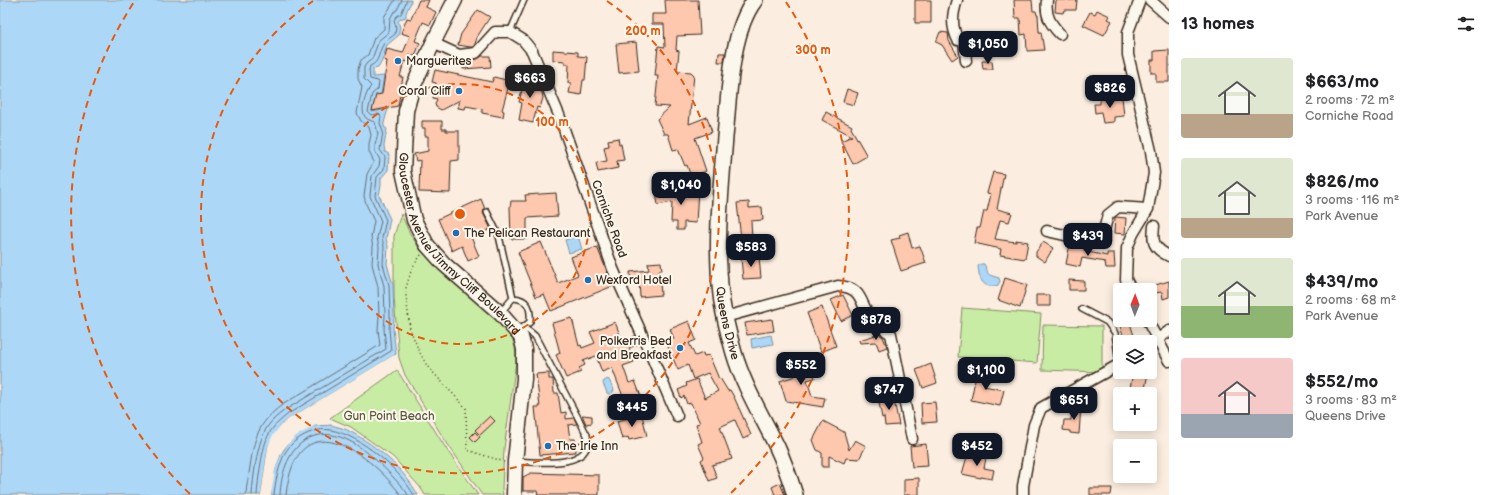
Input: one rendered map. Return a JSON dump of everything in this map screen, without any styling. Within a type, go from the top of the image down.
[{"type":"main road","name":"Gloucester Avenue/Jimmy Cliff Boulevard","points":[[456,0],[433,43],[412,89],[406,111],[403,171],[414,220],[427,245],[444,264],[518,328],[521,336],[525,362],[515,462],[514,495]]},
{"type":"main road","name":"Queens Drive","points":[[755,0],[749,8],[741,27],[728,88],[718,254],[721,296],[725,317],[742,377],[777,448],[795,495]]},
{"type":"street","points":[[957,0],[954,10],[953,29],[958,40],[964,39],[966,61]]},
{"type":"street","points":[[1047,0],[1046,8],[1050,23],[1060,34]]},
{"type":"street","points":[[1128,283],[1126,280],[1127,248],[1148,209],[1154,173],[1151,151],[1128,55],[1128,32],[1140,0]]},
{"type":"street","points":[[1150,0],[1169,17]]},
{"type":"street","points":[[433,43],[459,55],[476,53],[495,32],[510,32]]},
{"type":"street","name":"Corniche Road","points":[[510,32],[523,40],[532,51],[559,115],[613,269],[677,416]]},
{"type":"street","points":[[1047,231],[1095,242],[1099,240],[1103,234],[1108,215],[1118,207],[1148,209]]},
{"type":"street","points":[[1154,226],[1152,237],[1154,244],[1160,251],[1169,256]]},
{"type":"street","points":[[725,317],[838,286],[845,286],[857,293],[873,322],[891,334],[912,439]]},
{"type":"street","points":[[1157,341],[1169,331]]},
{"type":"street","points":[[1157,347],[1169,361]]},
{"type":"street","points":[[1023,495],[1023,486],[1034,425],[1042,408],[1113,369]]},
{"type":"lane","points":[[510,32],[524,0]]},
{"type":"lane","points":[[487,212],[499,236],[513,298]]},
{"type":"lane","points":[[500,313],[513,298],[520,298],[525,301],[530,308],[530,322],[518,328]]},
{"type":"lane","points":[[1082,309],[1107,322],[1115,335]]},
{"type":"lane","points":[[515,462],[550,463],[564,461],[580,456],[586,449],[589,442],[587,435],[535,336],[529,330],[518,328]]},
{"type":"path","points":[[427,245],[412,268],[406,288],[410,329],[418,351],[427,366],[466,408],[467,450],[507,463],[515,462]]},
{"type":"green space","points":[[401,214],[409,232],[421,251],[499,315],[512,336],[516,361],[504,449],[503,495],[482,495],[441,434],[405,375],[399,358],[394,298],[394,236]]},
{"type":"green space","points":[[962,308],[1041,314],[1037,363],[958,357]]},
{"type":"green space","points":[[1043,325],[1102,326],[1102,372],[1042,370]]},
{"type":"green space","name":"Gun Point Beach","points":[[397,370],[447,450],[478,495],[425,495],[420,487],[393,457],[351,427],[330,418]]},
{"type":"water","points":[[0,0],[411,0],[406,12],[406,17],[400,19],[398,22],[400,27],[399,35],[387,45],[378,68],[373,69],[373,77],[384,76],[381,94],[376,95],[372,112],[388,109],[384,123],[384,127],[387,129],[384,146],[385,152],[389,154],[388,170],[381,178],[379,195],[390,219],[386,239],[388,246],[387,264],[393,285],[393,329],[396,354],[290,418],[280,426],[268,447],[261,495],[0,495]]},
{"type":"water","points":[[578,236],[582,249],[569,253],[565,240]]},
{"type":"water","points":[[984,264],[989,275],[999,278],[1000,281],[998,285],[985,285],[979,275],[978,266]]},
{"type":"water","points":[[771,335],[773,344],[752,348],[751,339]]},
{"type":"water","points":[[608,379],[614,390],[609,394],[607,393],[603,383]]},
{"type":"water","points":[[331,425],[349,431],[380,451],[398,467],[418,495],[271,495],[277,463],[288,443],[305,430],[315,426]]},
{"type":"pier","points":[[394,355],[395,357],[291,419],[281,427],[270,448],[263,495],[261,495],[268,447],[272,437],[280,426],[290,418]]},
{"type":"pier","points":[[314,424],[318,424],[296,436],[282,450],[275,470],[271,495],[269,495],[273,470],[280,449],[295,434]]},
{"type":"building","points":[[419,0],[429,0],[426,7],[436,12],[430,25],[423,22],[415,41],[420,43],[415,56],[410,54],[408,62],[404,61],[400,77],[403,77],[398,106],[372,111],[376,95],[382,94],[387,61],[384,60],[387,49],[403,53],[410,36],[401,33],[407,18],[411,19]]},
{"type":"building","points":[[665,0],[698,0],[700,35],[677,36],[676,50],[679,51],[677,71],[691,72],[694,75],[689,124],[707,117],[712,132],[695,138],[706,171],[691,177],[687,165],[685,166],[678,149],[673,150],[668,134],[664,134],[657,119],[670,107],[655,106],[658,76],[655,76],[658,46],[665,47],[664,24],[652,24],[652,14],[666,14]]},
{"type":"building","points":[[915,0],[931,0],[931,23],[915,23]]},
{"type":"building","points":[[1014,0],[1032,0],[1033,11],[1036,11],[1038,15],[1039,32],[1041,32],[1044,50],[1027,51],[1026,34],[1021,35],[1020,18],[1015,18]]},
{"type":"building","points":[[1056,0],[1077,0],[1076,10],[1064,10],[1063,13],[1055,12]]},
{"type":"building","points":[[478,10],[490,17],[477,37],[475,44],[473,47],[458,45],[461,34]]},
{"type":"building","points":[[1097,10],[1110,16],[1108,19],[1112,21],[1104,35],[1083,25],[1090,12],[1095,14]]},
{"type":"building","points":[[940,32],[948,33],[949,41],[958,56],[952,60],[942,45],[936,42]]},
{"type":"building","points":[[636,42],[639,71],[619,73],[616,44]]},
{"type":"building","points":[[553,50],[578,52],[578,56],[587,57],[585,80],[583,80],[581,95],[569,93],[571,83],[568,83],[569,64],[565,64],[565,61],[553,60]]},
{"type":"building","points":[[1169,50],[1169,82],[1156,82],[1156,73],[1151,73],[1151,60],[1154,60],[1154,51]]},
{"type":"building","points":[[719,53],[725,53],[724,62],[718,62]]},
{"type":"building","points":[[482,56],[490,56],[491,67],[463,69],[463,61],[477,59]]},
{"type":"building","points":[[982,61],[992,61],[993,69],[983,69]]},
{"type":"building","name":"Coral Cliff","points":[[435,70],[492,82],[494,77],[510,81],[502,110],[504,111],[503,117],[482,113],[482,109],[466,106],[465,109],[458,108],[460,100],[441,110],[436,107],[435,104],[437,99],[433,98],[436,83],[432,82]]},
{"type":"building","points":[[526,74],[536,77],[534,86],[541,88],[543,98],[540,108],[537,107],[533,123],[519,120],[522,103],[519,102]]},
{"type":"building","points":[[847,89],[858,93],[854,105],[843,102]]},
{"type":"building","points":[[1122,97],[1124,116],[1114,117],[1114,122],[1103,123],[1101,112],[1095,113],[1094,104],[1100,104],[1100,99]]},
{"type":"building","points":[[826,112],[852,126],[851,128],[867,156],[853,164],[841,141],[852,136],[822,120]]},
{"type":"building","points":[[422,121],[442,121],[442,129],[446,129],[446,131],[459,131],[459,160],[451,161],[450,193],[419,192],[420,160],[416,161],[414,154],[428,151],[428,136],[425,136],[425,128],[422,128]]},
{"type":"building","points":[[618,138],[619,144],[621,144],[624,160],[617,161],[618,168],[598,172],[596,163],[607,161],[604,147],[609,146],[608,140]]},
{"type":"building","points":[[993,172],[1004,174],[997,209],[1012,213],[1009,222],[1000,220],[995,239],[1028,242],[1025,259],[1000,255],[1001,249],[974,243],[977,228],[980,228],[984,211],[987,211],[991,194],[987,193]]},
{"type":"building","points":[[655,187],[664,187],[666,196],[682,197],[682,188],[698,189],[696,223],[684,222],[684,230],[677,230],[677,222],[671,222],[672,202],[658,205]]},
{"type":"building","points":[[556,193],[558,216],[527,218],[527,239],[511,239],[511,201],[526,201],[525,195]]},
{"type":"building","points":[[481,199],[485,209],[483,213],[491,229],[471,237],[479,256],[468,261],[462,246],[452,251],[438,219]]},
{"type":"building","points":[[749,202],[749,208],[762,207],[763,220],[751,221],[752,238],[741,239],[737,203]]},
{"type":"building","points":[[1115,217],[1126,218],[1125,234],[1114,233]]},
{"type":"building","points":[[908,232],[912,248],[920,246],[926,263],[901,271],[891,240],[900,238],[899,235]]},
{"type":"building","name":"Wexford Hotel","points":[[541,242],[558,283],[578,275],[571,257],[597,247],[613,286],[551,311],[544,294],[536,297],[518,252]]},
{"type":"building","points":[[1043,242],[1053,248],[1045,262],[1036,256],[1036,252]]},
{"type":"building","points":[[1070,244],[1084,247],[1084,251],[1107,256],[1107,253],[1114,253],[1115,268],[1106,268],[1105,262],[1082,258],[1080,267],[1066,264]]},
{"type":"building","points":[[759,257],[761,278],[743,279],[741,258]]},
{"type":"building","points":[[661,262],[662,270],[659,270],[661,295],[640,297],[639,281],[631,281],[630,272],[649,270],[648,263]]},
{"type":"building","points":[[1005,278],[1027,285],[1020,308],[998,300]]},
{"type":"building","points":[[1069,280],[1084,281],[1084,290],[1069,290]]},
{"type":"building","points":[[1169,281],[1169,297],[1163,299],[1162,292],[1157,293],[1157,285]]},
{"type":"building","points":[[843,295],[853,315],[841,321],[831,300]]},
{"type":"building","points":[[1036,295],[1050,295],[1050,306],[1036,306]]},
{"type":"building","points":[[822,307],[836,346],[821,352],[807,313]]},
{"type":"building","points":[[572,318],[579,346],[581,345],[582,348],[595,343],[590,332],[615,322],[622,340],[624,341],[635,336],[639,344],[629,348],[634,362],[623,366],[629,383],[635,381],[642,399],[626,404],[612,368],[602,372],[596,356],[583,361],[585,365],[579,368],[581,372],[566,378],[556,355],[560,353],[552,323]]},
{"type":"building","points":[[772,319],[774,331],[747,335],[745,323]]},
{"type":"building","points":[[689,321],[696,340],[689,343],[695,356],[703,353],[704,356],[709,355],[719,379],[720,378],[728,391],[730,390],[734,397],[751,435],[743,439],[735,420],[720,427],[732,459],[712,465],[717,478],[709,481],[701,460],[704,458],[698,444],[702,442],[696,424],[700,423],[691,403],[687,404],[684,396],[681,398],[678,390],[687,386],[686,383],[697,379],[705,398],[718,391],[708,373],[693,379],[688,365],[678,370],[666,342],[674,339],[670,329]]},
{"type":"building","points":[[1120,327],[1131,327],[1134,335],[1123,335]]},
{"type":"building","points":[[879,334],[883,337],[887,347],[879,350],[876,342],[860,343],[859,340]]},
{"type":"building","points":[[803,358],[805,365],[810,364],[815,378],[807,380],[812,396],[825,398],[823,407],[786,401],[780,381],[795,376],[791,362]]},
{"type":"building","points":[[931,364],[937,383],[923,388],[916,370]]},
{"type":"building","points":[[977,370],[987,372],[984,386],[1004,390],[1000,406],[971,400]]},
{"type":"building","points":[[549,373],[549,379],[553,379],[554,393],[558,393],[561,413],[566,412],[566,419],[574,418],[577,424],[568,425],[570,439],[575,439],[576,452],[540,455],[535,407],[540,407],[536,374]]},
{"type":"building","points":[[1132,379],[1147,379],[1145,387],[1130,387]]},
{"type":"building","points":[[893,395],[899,425],[885,426],[884,417],[882,418],[878,398]]},
{"type":"building","points":[[935,402],[937,422],[922,423],[921,403]]},
{"type":"building","points":[[1072,405],[1081,406],[1079,434],[1070,433],[1070,431],[1063,430],[1064,420],[1071,420]]},
{"type":"building","points":[[582,415],[592,416],[592,423],[586,424]]},
{"type":"building","points":[[642,415],[647,436],[629,440],[628,437],[622,439],[617,421]]},
{"type":"building","points":[[490,416],[495,421],[480,435],[475,430]]},
{"type":"building","points":[[823,421],[844,432],[849,450],[855,440],[866,446],[859,459],[846,458],[844,463],[829,456],[829,467],[822,467],[822,453],[817,450],[813,440]]},
{"type":"building","points":[[475,432],[480,437],[475,442],[470,437]]},
{"type":"building","points":[[976,433],[991,449],[986,454],[970,438]]},
{"type":"building","points":[[926,444],[928,466],[912,467],[910,446]]},
{"type":"building","points":[[968,453],[986,458],[984,468],[994,470],[992,479],[962,474]]},
{"type":"building","points":[[531,473],[599,475],[599,495],[538,495],[537,491],[523,491],[523,477]]},
{"type":"building","points":[[919,478],[919,495],[904,495],[904,479]]},
{"type":"building","points":[[780,483],[785,495],[775,495],[772,487]]},
{"type":"building","points":[[1090,488],[1112,488],[1111,495],[1090,495]]},
{"type":"place","name":"Marguerites","points":[[398,61]]},
{"type":"place","name":"Coral Cliff","points":[[459,91]]},
{"type":"place","name":"The Pelican Restaurant","points":[[456,233]]},
{"type":"place","name":"Wexford Hotel","points":[[588,280]]},
{"type":"place","name":"Polkerris Bed and Breakfast","points":[[680,348]]},
{"type":"place","name":"The Irie Inn","points":[[548,446]]}]
